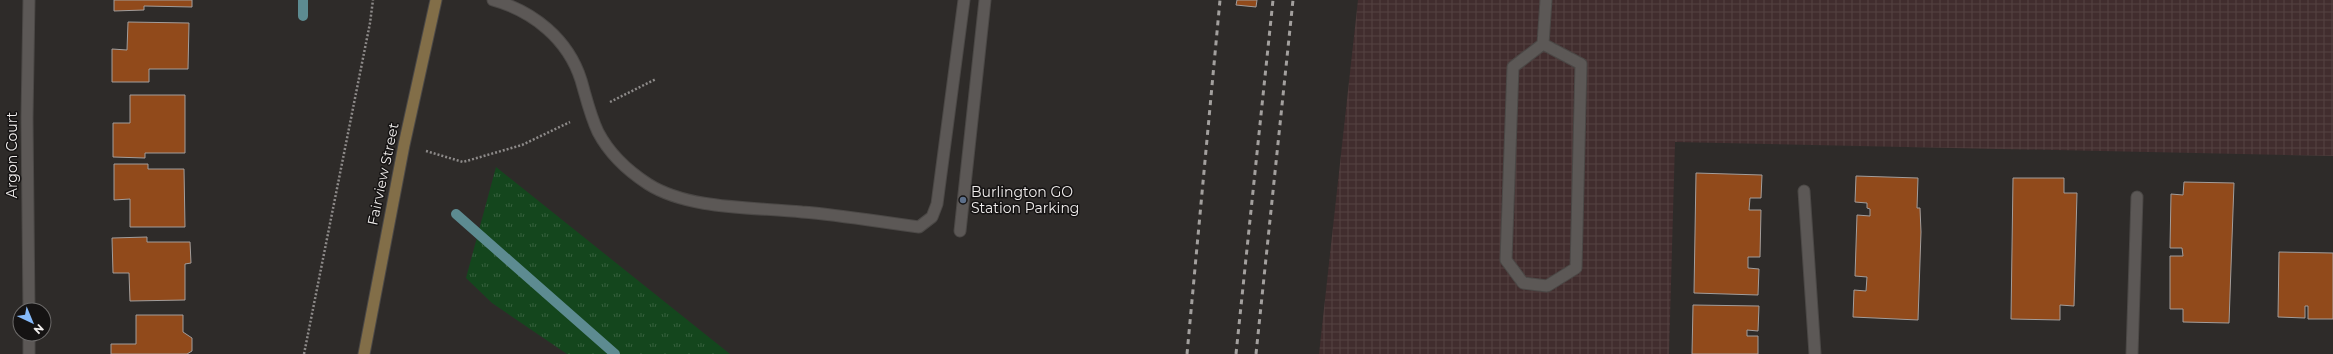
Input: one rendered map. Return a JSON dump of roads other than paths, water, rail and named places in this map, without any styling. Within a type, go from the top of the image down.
[{"type":"main road","name":"Fairview Street","points":[[364,354],[404,145],[436,0]]},
{"type":"street","name":"Argon Court","points":[[29,0],[27,125],[29,302]]},
{"type":"street","points":[[493,0],[519,9],[532,16],[544,25],[562,44],[581,78],[590,112],[598,132],[619,160],[649,184],[666,193],[696,202],[804,212],[919,227],[932,217],[937,204],[964,0]]},
{"type":"street","points":[[960,231],[985,0]]},
{"type":"street","points":[[1543,44],[1581,64],[1576,268],[1547,286],[1523,283],[1506,260],[1513,66],[1543,44],[1546,0]]},
{"type":"street","points":[[1804,191],[1815,354]]},
{"type":"street","points":[[2132,354],[2137,197]]},
{"type":"street","points":[[29,342],[29,354]]},
{"type":"waterway","points":[[303,0],[303,16]]},
{"type":"waterway","points":[[456,214],[615,354]]},
{"type":"railway","points":[[1187,354],[1220,0]]},
{"type":"railway","points":[[1236,354],[1273,0]]},
{"type":"railway","points":[[1256,354],[1293,0]]},
{"type":"place","name":"Burlington GO Station Parking","points":[[963,200]]}]
